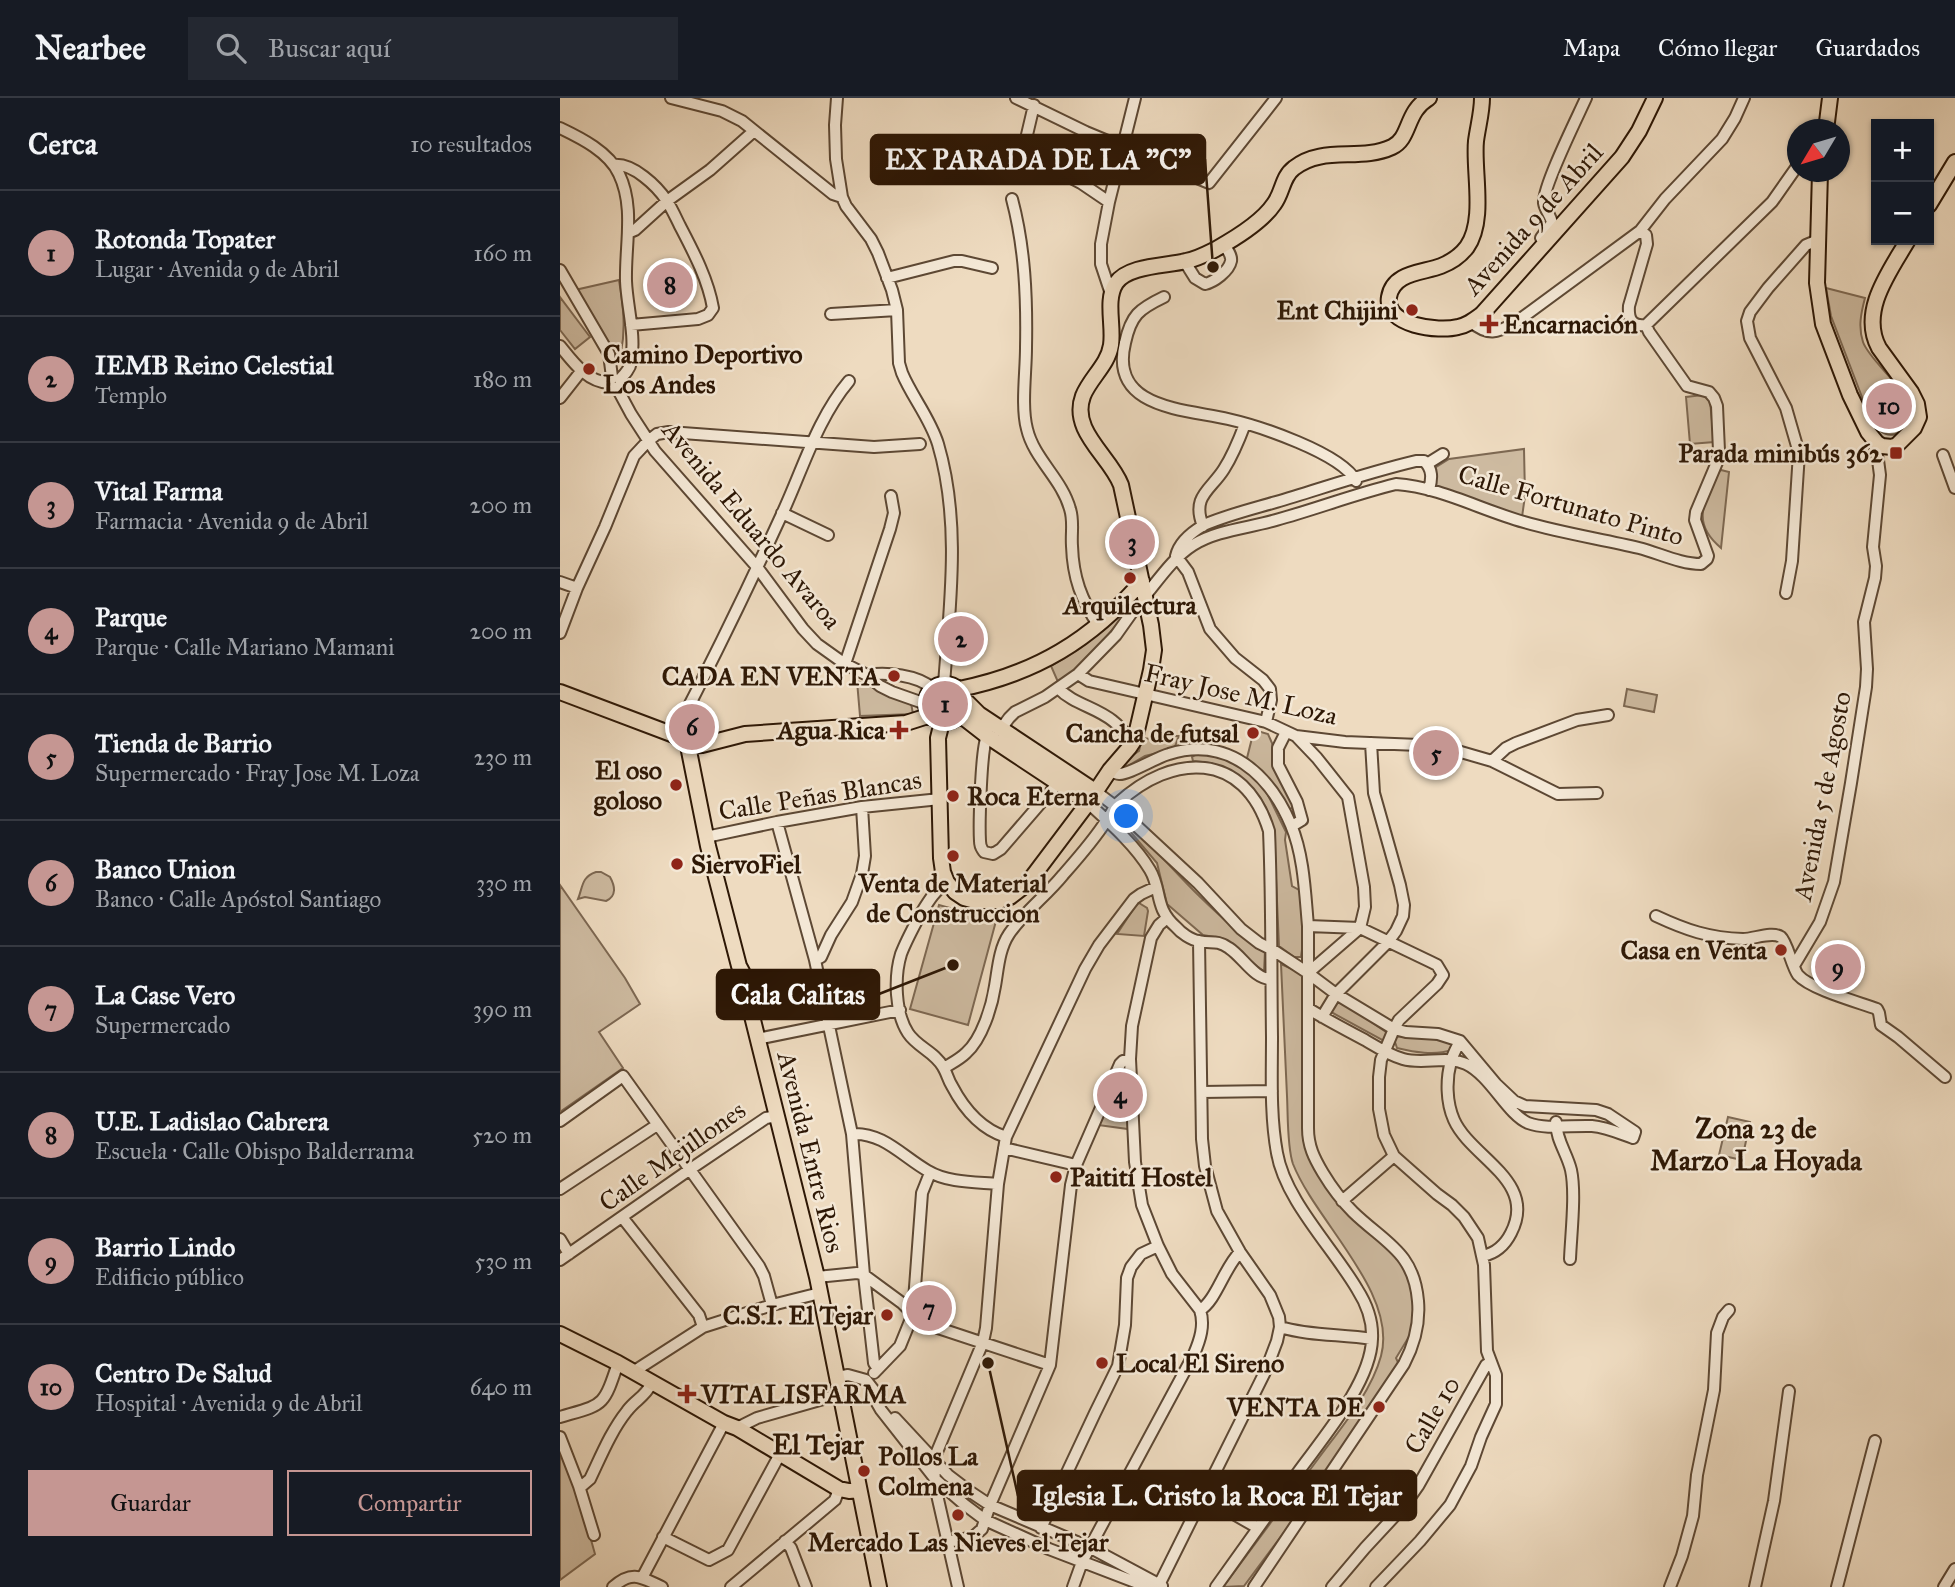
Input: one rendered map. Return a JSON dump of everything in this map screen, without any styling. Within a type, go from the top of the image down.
[{"type":"main road","points":[[1091,797],[972,709],[952,685],[938,686],[927,697],[938,738],[941,858],[947,882],[955,892],[975,901],[999,901],[1010,897],[1027,884],[1135,739],[1154,650],[1125,500],[1117,475],[1084,428],[1080,415],[1083,397],[1090,382],[1109,354],[1111,294],[1116,283],[1131,272],[1198,258],[1241,234],[1271,209],[1289,171],[1298,164],[1317,156],[1391,148],[1404,137],[1411,115],[1417,107],[1429,98]]},
{"type":"main road","name":"Avenida 9 de Abril","points":[[1482,98],[1476,143],[1479,187],[1475,227],[1469,244],[1461,254],[1443,265],[1409,274],[1397,282],[1389,298],[1392,313],[1406,322],[1444,329],[1461,327],[1482,314],[1622,157],[1656,98]]},
{"type":"main road","points":[[1827,119],[1830,98]]},
{"type":"main road","points":[[1934,197],[1955,162]]},
{"type":"main road","points":[[1820,182],[1817,283],[1823,324],[1850,395],[1873,440],[1887,447],[1898,445],[1914,428],[1919,417],[1911,392],[1876,342],[1872,326],[1880,288],[1905,245]]},
{"type":"main road","name":"Calle Fortunato Pinto","points":[[961,694],[1022,671],[1066,649],[1098,626],[1127,599],[1144,594]]},
{"type":"main road","points":[[560,692],[674,735],[688,746],[745,734],[906,723],[933,714],[952,721],[964,708],[961,694]]},
{"type":"main road","points":[[960,715],[1058,783],[1091,797]]},
{"type":"main road","name":"Avenida Entre Rios","points":[[688,746],[706,837],[739,966],[747,981],[757,1039],[817,1277],[879,1587]]},
{"type":"main road","points":[[560,1334],[618,1363],[839,1489],[859,1490]]},
{"type":"street","points":[[671,98],[702,101],[734,117],[833,194],[842,197]]},
{"type":"street","points":[[837,98],[836,159],[842,197],[871,239],[887,278],[897,310],[899,363],[906,382],[932,428],[950,502],[953,560],[938,686]]},
{"type":"street","points":[[1016,98],[1086,132],[1209,183],[1276,98]]},
{"type":"street","points":[[1111,294],[1101,264],[1101,244],[1135,98]]},
{"type":"street","points":[[1515,278],[1519,266],[1552,223],[1544,206],[1545,198],[1551,176],[1586,98]]},
{"type":"street","points":[[1471,323],[1482,331],[1504,329],[1640,231],[1665,199],[1722,139],[1744,98]]},
{"type":"street","points":[[1018,164],[1034,106]]},
{"type":"street","points":[[560,128],[602,153],[614,165],[625,190],[628,214],[626,279],[631,325],[631,362],[627,372],[614,382],[595,380],[560,346]]},
{"type":"street","points":[[628,233],[710,170],[754,131]]},
{"type":"street","points":[[960,157],[1054,169],[1109,202]]},
{"type":"street","points":[[614,165],[622,165],[636,172],[667,201],[700,268],[713,308],[708,315],[698,319],[631,325]]},
{"type":"street","points":[[1640,231],[1646,235],[1647,244],[1629,306],[1629,316],[1637,326],[1646,325],[1772,202],[1787,179]]},
{"type":"street","points":[[1012,200],[1024,274],[1027,429],[1071,510],[1072,545],[1078,587],[1085,606],[1098,626]]},
{"type":"street","points":[[1786,593],[1793,561],[1799,453],[1786,408],[1750,338],[1747,321],[1750,312],[1768,288],[1807,246],[1818,240]]},
{"type":"street","points":[[1185,262],[1200,282],[1210,283],[1230,265],[1231,259],[1224,245]]},
{"type":"street","points":[[887,278],[954,261],[992,268]]},
{"type":"street","name":"Avenida Eduardo Avaroa","points":[[560,270],[609,354],[614,382],[648,441],[757,566],[810,637],[829,654],[867,675],[880,686],[933,714]]},
{"type":"street","points":[[1164,297],[1141,309],[1130,325],[1122,365],[1138,393],[1158,404],[1230,419],[1284,436],[1338,464],[1354,478],[1360,494]]},
{"type":"street","points":[[831,314],[897,310]]},
{"type":"street","name":"Calle Fortunato Pinto","points":[[1144,594],[1177,559],[1197,543],[1396,484],[1413,485],[1524,522],[1701,564],[1708,556],[1695,520],[1718,460],[1717,406],[1709,392],[1687,386],[1648,332],[1646,325]]},
{"type":"street","points":[[560,398],[582,370]]},
{"type":"street","points":[[674,735],[757,566],[829,407],[849,381]]},
{"type":"street","points":[[1203,526],[1200,507],[1204,491],[1223,471],[1245,424]]},
{"type":"street","points":[[560,633],[634,456],[657,434],[669,432],[873,447],[920,444]]},
{"type":"street","name":"Avenida 5 de Agosto","points":[[1795,964],[1814,934],[1834,882],[1852,783],[1866,687],[1864,622],[1876,566],[1873,547],[1880,475],[1873,440]]},
{"type":"street","name":"Avenida 5 de Agosto","points":[[1880,475],[1898,445]]},
{"type":"street","points":[[1427,464],[1443,454]]},
{"type":"street","points":[[1943,455],[1955,488]]},
{"type":"street","name":"Calle Fortunato Pinto","points":[[1177,559],[1175,553],[1182,542],[1203,526],[1416,461],[1424,461],[1427,464],[1431,478],[1429,490]]},
{"type":"street","points":[[845,664],[890,529],[894,513],[891,496]]},
{"type":"street","points":[[1272,503],[1277,520]]},
{"type":"street","points":[[782,513],[828,535]]},
{"type":"street","points":[[1221,519],[1225,533]]},
{"type":"street","points":[[1177,559],[1188,572],[1210,629],[1235,658],[1270,689],[1272,700],[1266,722]]},
{"type":"street","points":[[560,582],[577,588]]},
{"type":"street","points":[[1002,729],[1015,712],[1035,703],[1078,674],[1116,635],[1144,594]]},
{"type":"street","name":"Fray Jose M. Loza","points":[[1078,674],[1089,681],[1266,722],[1291,734],[1325,740],[1419,745],[1454,750],[1492,761],[1558,794],[1598,793]]},
{"type":"street","name":"Avenida Eduardo Avaroa","points":[[867,675],[894,675],[938,686]]},
{"type":"street","points":[[1058,688],[1072,699],[1115,722],[1125,736],[1135,739]]},
{"type":"street","points":[[1492,761],[1516,743],[1577,720],[1608,715]]},
{"type":"street","points":[[1292,826],[1301,820],[1297,803],[1278,765],[1277,757],[1278,748],[1291,734],[1317,758],[1348,797],[1364,887],[1365,907],[1360,928],[1308,973]]},
{"type":"street","points":[[987,736],[984,746],[980,842],[984,852],[993,854],[1001,849],[1058,783]]},
{"type":"street","points":[[1322,1017],[1336,994],[1388,942],[1400,924],[1404,905],[1374,793],[1371,743]]},
{"type":"street","points":[[1110,770],[1124,774],[1154,759],[1185,750],[1198,748],[1220,751],[1248,766],[1279,800],[1292,826],[1304,877],[1308,926],[1308,1139],[1315,1160],[1342,1201],[1393,1247],[1408,1264],[1416,1283],[1416,1337],[1404,1364],[1254,1587]]},
{"type":"street","points":[[1185,750],[1187,767]]},
{"type":"street","points":[[944,1068],[973,1046],[987,1018],[1008,936],[1063,876],[1115,806],[1137,788],[1163,773],[1187,767],[1213,769],[1227,775],[1249,792],[1265,817],[1269,831],[1273,950],[1272,1091],[1275,1141],[1280,1164],[1295,1196],[1361,1296],[1369,1315],[1372,1339],[1366,1365],[1346,1405],[1216,1587]]},
{"type":"street","points":[[1091,797],[1115,806],[1198,883],[1241,929],[1336,994],[1394,1030],[1438,1034],[1460,1041],[1514,1101],[1557,1109],[1595,1110],[1635,1132],[1633,1138],[1593,1126],[1529,1123],[1521,1119],[1488,1081],[1463,1062],[1418,1062],[1402,1059],[1308,1009]]},
{"type":"street","points":[[1091,797],[1151,871],[1161,909],[1177,929],[1199,942],[1221,943],[1261,977],[1271,979]]},
{"type":"street","name":"Calle Peñas Blancas","points":[[706,837],[862,807],[940,799]]},
{"type":"street","points":[[815,960],[821,957],[857,890],[865,856],[862,807]]},
{"type":"street","points":[[777,822],[815,960],[852,1134],[864,1275],[874,1363],[878,1369]]},
{"type":"street","points":[[947,882],[934,892],[902,954],[898,970],[900,1010],[907,1032],[939,1061],[966,1108],[988,1129],[1005,1142],[1076,1165]]},
{"type":"street","points":[[958,1587],[935,1486],[934,1459],[983,1342],[998,1184],[1005,1142],[1075,988],[1099,944],[1134,899],[1156,887]]},
{"type":"street","points":[[1656,916],[1687,930],[1706,934],[1747,939],[1775,935],[1780,937],[1786,944],[1797,974],[1804,980],[1877,1009],[1881,1025],[1945,1077]]},
{"type":"street","points":[[1073,1587],[1082,1562],[1199,1342],[1202,1324],[1200,1311],[1172,1274],[1158,1246],[1142,1205],[1138,1184],[1130,1059],[1132,1026],[1151,938],[1167,918]]},
{"type":"street","points":[[1308,926],[1360,928],[1437,965],[1443,975],[1399,1020],[1394,1030],[1384,1051],[1379,1077],[1379,1109],[1384,1135],[1394,1156],[1464,1217],[1478,1238],[1486,1287],[1487,1351],[1496,1376],[1496,1404],[1471,1466],[1450,1505],[1376,1587]]},
{"type":"street","points":[[1160,1586],[1266,1370],[1280,1327],[1270,1295],[1240,1252],[1217,1211],[1210,1191],[1202,1139],[1199,942]]},
{"type":"street","points":[[757,1039],[900,1010]]},
{"type":"street","points":[[1460,1041],[1451,1060],[1447,1094],[1453,1118],[1458,1128],[1503,1176],[1516,1198],[1518,1209],[1511,1233],[1498,1250],[1483,1256]]},
{"type":"street","points":[[947,1542],[973,1537],[982,1529],[990,1504],[1050,1365],[1071,1185],[1076,1165],[1120,1064],[1130,1059]]},
{"type":"street","points":[[560,1121],[623,1076],[759,1266],[772,1305]]},
{"type":"street","points":[[1202,1092],[1272,1091]]},
{"type":"street","points":[[1557,1109],[1555,1126],[1571,1167],[1570,1259]]},
{"type":"street","name":"Calle Mejillones","points":[[565,1257],[688,1170],[766,1118],[776,1116]]},
{"type":"street","points":[[560,1189],[657,1125]]},
{"type":"street","points":[[852,1134],[864,1133],[880,1138],[930,1173],[954,1180],[998,1184]]},
{"type":"street","points":[[1342,1201],[1394,1156]]},
{"type":"street","points":[[866,1380],[900,1346],[913,1314],[922,1193],[930,1173]]},
{"type":"street","points":[[622,1217],[699,1315],[703,1327]]},
{"type":"street","points":[[560,1239],[565,1257]]},
{"type":"street","points":[[1039,1545],[1043,1529],[1094,1413],[1118,1366],[1130,1267],[1141,1255],[1158,1246]]},
{"type":"street","points":[[1200,1311],[1208,1304],[1228,1266],[1240,1252]]},
{"type":"street","points":[[817,1277],[857,1273],[864,1275],[932,1326],[1050,1365]]},
{"type":"street","points":[[634,1372],[703,1327],[820,1293]]},
{"type":"street","points":[[1670,1587],[1693,1516],[1696,1475],[1714,1390],[1717,1333],[1729,1310]]},
{"type":"street","points":[[1280,1327],[1317,1335],[1372,1339]]},
{"type":"street","name":"Calle 10","points":[[1332,1587],[1411,1496],[1486,1365],[1491,1362]]},
{"type":"street","points":[[560,1417],[596,1406],[607,1395],[618,1363]]},
{"type":"street","points":[[837,1377],[848,1375],[866,1380],[876,1393],[877,1403],[936,1480],[985,1520],[1039,1545],[1148,1587],[1160,1586]]},
{"type":"street","points":[[579,1486],[590,1479],[618,1424],[633,1404],[646,1395],[652,1383]]},
{"type":"street","points":[[1755,1587],[1774,1502],[1789,1391]]},
{"type":"street","points":[[642,1577],[663,1537],[731,1426],[841,1394]]},
{"type":"street","points":[[877,1403],[886,1408],[948,1475],[969,1491],[1043,1529],[1091,1548],[1160,1586]]},
{"type":"street","points":[[560,1437],[594,1535]]},
{"type":"street","points":[[1837,1587],[1875,1441]]},
{"type":"street","points":[[663,1537],[709,1560],[728,1550],[780,1454]]},
{"type":"street","points":[[731,1587],[835,1500],[839,1489]]},
{"type":"street","points":[[1203,1497],[1258,1528]]},
{"type":"street","points":[[785,1541],[791,1548],[806,1587]]},
{"type":"street","points":[[1944,1587],[1955,1569]]},
{"type":"street","points":[[614,1587],[630,1577],[642,1577],[662,1587]]},
{"type":"shaded area","points":[[619,280],[623,334],[621,352],[613,353],[575,290]]},
{"type":"shaded area","points":[[1826,288],[1865,298],[1861,320],[1863,342],[1909,405],[1911,415],[1907,426],[1900,433],[1884,433],[1870,418],[1831,316]]},
{"type":"shaded area","points":[[560,297],[590,337],[575,349],[560,330]]},
{"type":"shaded area","points":[[1703,395],[1710,401],[1714,442],[1690,444],[1686,397]]},
{"type":"shaded area","points":[[1524,449],[1525,496],[1522,517],[1438,490],[1432,484],[1433,469],[1449,459]]},
{"type":"shaded area","points":[[1721,470],[1729,472],[1721,548],[1706,530],[1703,512],[1712,484]]},
{"type":"shaded area","points":[[1123,616],[1085,664],[1058,682],[1051,666],[1079,649]]},
{"type":"shaded area","points":[[857,681],[911,703],[913,714],[860,716]]},
{"type":"shaded area","points":[[1627,689],[1657,695],[1654,712],[1624,706]]},
{"type":"shaded area","points":[[1254,730],[1268,734],[1295,806],[1290,809],[1269,780],[1247,758]]},
{"type":"shaded area","points":[[1179,736],[1174,749],[1145,756],[1122,767],[1127,759],[1139,751],[1142,738]]},
{"type":"shaded area","points":[[1199,753],[1217,756],[1245,769],[1268,795],[1286,832],[1292,886],[1301,891],[1304,935],[1301,957],[1294,957],[1279,946],[1274,834],[1270,816],[1261,799],[1238,775],[1211,763],[1193,761],[1192,757]]},
{"type":"shaded area","points":[[1120,811],[1207,904],[1265,951],[1264,972],[1225,939],[1203,935],[1167,904],[1157,863],[1116,815]]},
{"type":"shaded area","points":[[596,872],[610,877],[614,887],[612,896],[606,901],[585,897],[578,899],[585,880]]},
{"type":"shaded area","points":[[560,885],[640,1004],[599,1032],[623,1068],[560,1112]]},
{"type":"shaded area","points":[[1139,903],[1148,911],[1144,936],[1117,934],[1136,905]]},
{"type":"shaded area","points":[[939,905],[996,921],[968,1025],[910,1009]]},
{"type":"shaded area","points":[[1830,949],[1864,967],[1856,983],[1821,965]]},
{"type":"shaded area","points":[[1281,964],[1303,974],[1314,1153],[1329,1178],[1399,1259],[1410,1276],[1424,1313],[1413,1320],[1410,1335],[1396,1358],[1401,1369],[1318,1487],[1244,1586],[1223,1587],[1354,1410],[1370,1383],[1381,1356],[1383,1332],[1378,1308],[1367,1283],[1304,1186],[1291,1157]]},
{"type":"shaded area","points":[[1337,1001],[1386,1032],[1388,1035],[1384,1041],[1331,1012]]},
{"type":"shaded area","points":[[1396,1036],[1435,1039],[1454,1044],[1452,1050],[1445,1052],[1417,1052],[1397,1048],[1394,1039]]},
{"type":"shaded area","points":[[1127,1066],[1128,1129],[1098,1125]]},
{"type":"shaded area","points":[[1728,1117],[1750,1122],[1742,1160],[1719,1155]]},
{"type":"shaded area","points":[[560,1442],[595,1554],[560,1580]]},
{"type":"place","name":"EX PARADA DE LA \"C\"","points":[[1213,267]]},
{"type":"place","name":"U.E. Ladislao Cabrera","points":[[670,285]]},
{"type":"place","name":"Ent Chijini","points":[[1412,310]]},
{"type":"place","name":"Encarnación","points":[[1489,324]]},
{"type":"place","name":"Camino Deportivo Los Andes","points":[[589,369]]},
{"type":"place","name":"Centro De Salud","points":[[1889,406]]},
{"type":"place","name":"Parada minibús 362","points":[[1896,453]]},
{"type":"place","name":"Vital Farma","points":[[1132,542]]},
{"type":"place","name":"Arquilectura","points":[[1130,578]]},
{"type":"place","name":"IEMB Reino Celestial","points":[[961,639]]},
{"type":"place","name":"CADA EN VENTA","points":[[894,676]]},
{"type":"place","name":"Rotonda Topater","points":[[945,704]]},
{"type":"place","name":"Banco Union","points":[[692,727]]},
{"type":"place","name":"Agua Rica","points":[[899,730]]},
{"type":"place","name":"Cancha de futsal","points":[[1253,733]]},
{"type":"place","name":"Tienda de Barrio","points":[[1436,753]]},
{"type":"place","name":"El oso goloso","points":[[676,785]]},
{"type":"place","name":"Roca Eterna","points":[[953,796]]},
{"type":"place","name":"Venta de Material de Construccion","points":[[953,856]]},
{"type":"place","name":"SiervoFiel","points":[[677,864]]},
{"type":"place","name":"Casa en Venta","points":[[1781,950]]},
{"type":"place","name":"Cala Calitas","points":[[953,965]]},
{"type":"place","name":"Barrio Lindo","points":[[1838,967]]},
{"type":"place","name":"Parque","points":[[1120,1095]]},
{"type":"place","name":"Paitití Hostel","points":[[1056,1177]]},
{"type":"place","name":"La Case Vero","points":[[929,1308]]},
{"type":"place","name":"C.S.I. El Tejar","points":[[887,1315]]},
{"type":"place","name":"Iglesia L. Cristo la Roca El Tejar","points":[[988,1363]]},
{"type":"place","name":"Local El Sireno","points":[[1102,1363]]},
{"type":"place","name":"VITALISFARMA","points":[[687,1394]]},
{"type":"place","name":"VENTA DE","points":[[1379,1407]]},
{"type":"place","name":"Pollos La Colmena","points":[[864,1471]]},
{"type":"place","name":"Mercado Las Nieves el Tejar","points":[[958,1515]]},
{"type":"district","name":"Zona 23 de Marzo La Hoyada","points":[[1756,1144]]},
{"type":"district","name":"El Tejar","points":[[818,1444]]}]
